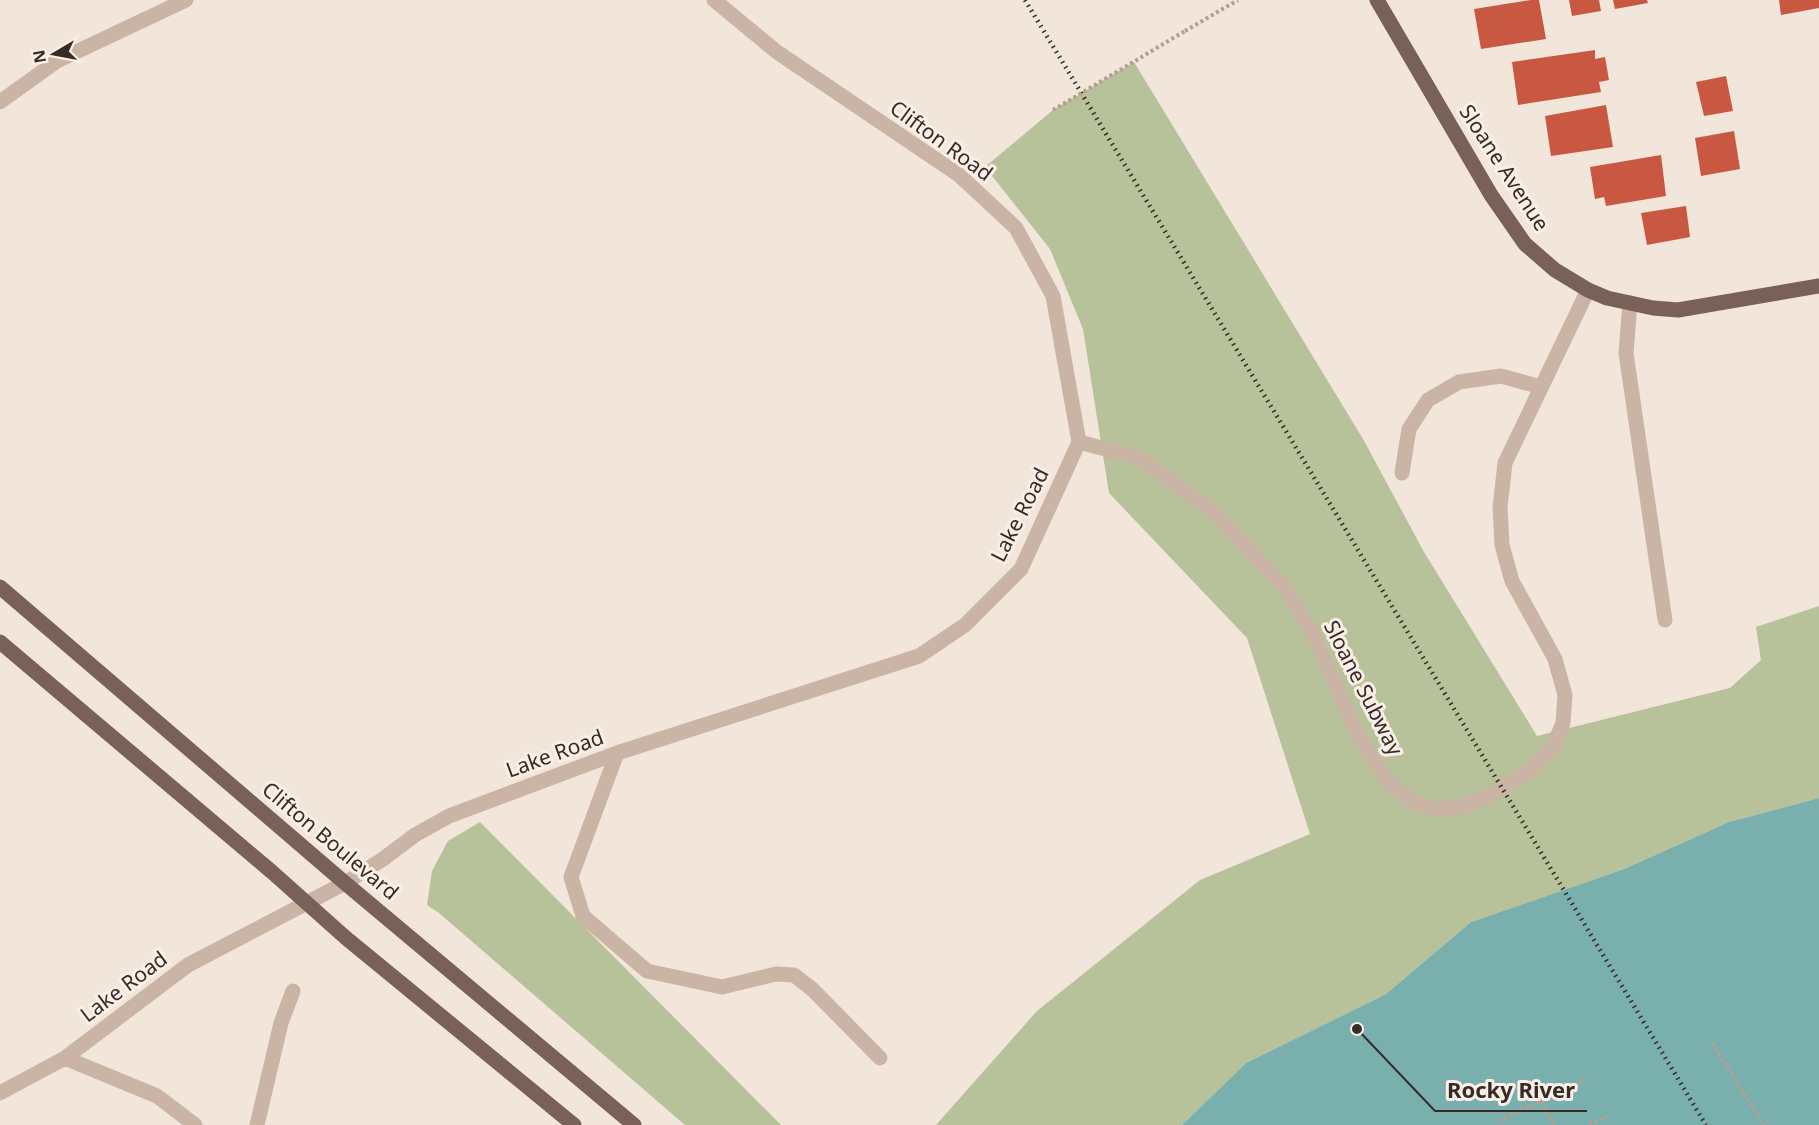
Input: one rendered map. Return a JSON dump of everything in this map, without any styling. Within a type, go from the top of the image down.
[{"type":"main road","name":"Sloane Avenue","points":[[1377,0],[1491,195],[1525,244],[1555,270],[1587,290],[1607,298],[1678,310],[1819,286]]},
{"type":"main road","name":"Clifton Boulevard","points":[[0,587],[345,883],[634,1125]]},
{"type":"main road","points":[[0,642],[272,872],[305,903],[574,1125]]},
{"type":"street","points":[[0,102],[57,61],[186,0]]},
{"type":"street","name":"Clifton Road","points":[[714,0],[777,52],[959,175],[1016,228],[1053,296],[1079,442]]},
{"type":"street","name":"Sloane Subway","points":[[1079,442],[1139,458],[1215,513],[1284,587],[1311,630],[1356,730],[1384,778],[1412,802],[1436,809],[1465,806],[1489,796],[1531,770],[1553,747],[1563,723],[1565,695],[1556,659],[1512,581],[1502,545],[1500,507],[1505,463],[1587,290]]},
{"type":"street","points":[[1630,303],[1626,353],[1665,620]]},
{"type":"street","points":[[1402,473],[1409,429],[1428,400],[1459,382],[1501,376],[1541,387]]},
{"type":"street","name":"Lake Road","points":[[0,1093],[65,1058],[188,965],[345,883],[415,835],[449,816],[617,753],[919,656],[965,625],[1021,569],[1079,442]]},
{"type":"street","points":[[617,753],[571,877],[583,916],[647,971],[722,987],[776,974],[794,975],[812,989],[880,1058]]},
{"type":"street","points":[[257,1125],[281,1023],[293,991]]},
{"type":"street","points":[[65,1058],[157,1096],[195,1125]]},
{"type":"path","points":[[1053,110],[1238,0]]},
{"type":"path","points":[[1712,1043],[1764,1125]]},
{"type":"path","points":[[1499,1121],[1586,1079]]},
{"type":"path","points":[[1541,1101],[1554,1125]]},
{"type":"path","points":[[1589,1125],[1607,1116]]},
{"type":"green space","points":[[1134,62],[1363,439],[1424,552],[1537,736],[1730,688],[1761,660],[1756,627],[1819,606],[1819,798],[1729,822],[1624,869],[1471,922],[1386,994],[1246,1063],[1182,1125],[936,1125],[1037,1011],[1200,880],[1310,834],[1247,638],[1109,493],[1083,329],[1050,249],[985,167],[1053,110]]},
{"type":"green space","points":[[480,822],[781,1125],[685,1125],[427,905],[432,871],[448,841]]},
{"type":"water","points":[[1819,798],[1819,1125],[1182,1125],[1246,1063],[1386,994],[1471,922],[1624,869],[1729,822]]},
{"type":"building","points":[[1539,0],[1546,39],[1481,49],[1474,9]]},
{"type":"building","points":[[1569,0],[1599,0],[1601,11],[1572,16]]},
{"type":"building","points":[[1613,0],[1647,0],[1648,3],[1615,9]]},
{"type":"building","points":[[1779,0],[1819,0],[1819,8],[1781,15]]},
{"type":"building","points":[[1595,50],[1595,59],[1605,57],[1609,80],[1599,82],[1601,92],[1518,105],[1512,62]]},
{"type":"building","points":[[1726,76],[1733,111],[1704,116],[1696,82]]},
{"type":"building","points":[[1606,105],[1613,147],[1551,156],[1545,116]]},
{"type":"building","points":[[1734,131],[1740,169],[1701,176],[1695,138]]},
{"type":"building","points":[[1661,155],[1666,196],[1606,206],[1604,197],[1595,199],[1590,167]]},
{"type":"building","points":[[1686,206],[1690,237],[1647,245],[1641,213]]},
{"type":"railway","points":[[1025,0],[1706,1125]]},
{"type":"place","name":"Rocky River","points":[[1357,1029]]}]
